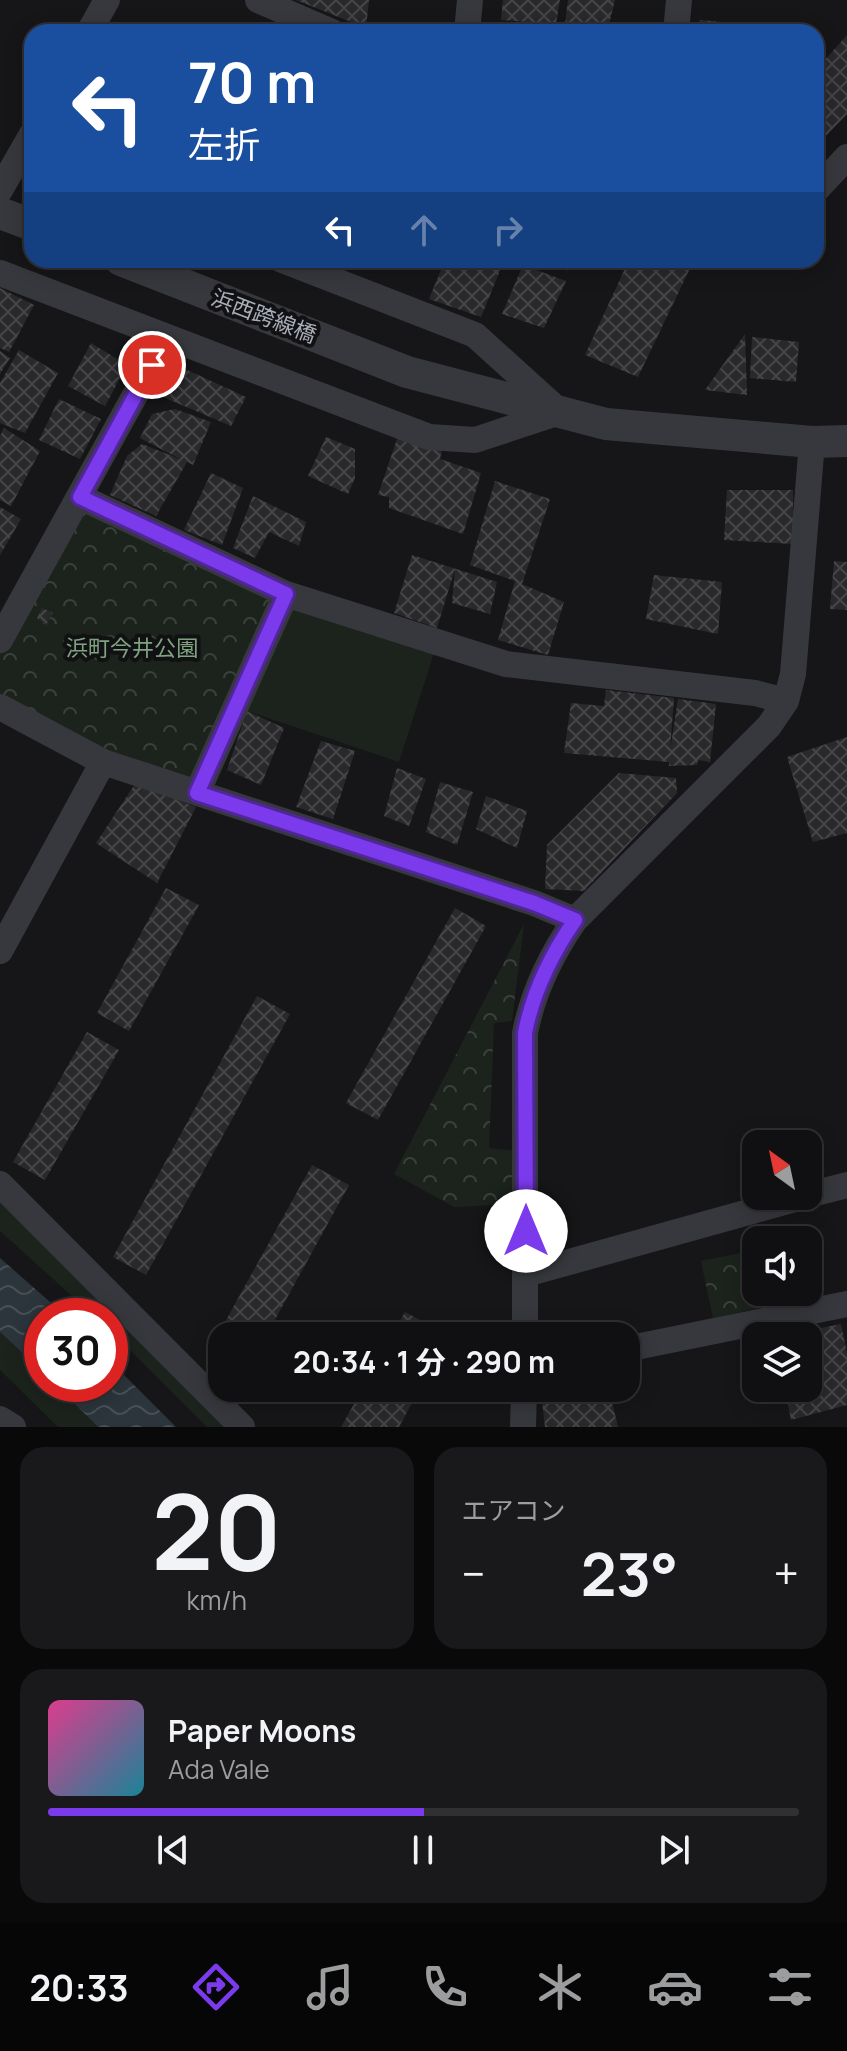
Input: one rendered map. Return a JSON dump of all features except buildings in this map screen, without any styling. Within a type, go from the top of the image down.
[{"type":"street","points":[[94,24],[107,0]]},
{"type":"street","points":[[258,0],[314,24]]},
{"type":"street","points":[[468,24],[470,0]]},
{"type":"street","points":[[677,24],[679,0]]},
{"type":"street","points":[[0,190],[21,150]]},
{"type":"street","points":[[824,181],[847,157]]},
{"type":"street","points":[[0,213],[24,222]]},
{"type":"street","name":"浜西跨線橋","points":[[141,268],[407,372],[606,424],[812,442],[847,441]]},
{"type":"street","points":[[0,273],[429,437],[475,440],[560,412],[475,335],[303,268]]},
{"type":"street","points":[[0,640],[166,339]]},
{"type":"street","points":[[525,1322],[525,1033],[530,1008],[552,953],[575,920],[769,726],[786,701],[793,674],[812,442]]},
{"type":"street","points":[[80,497],[286,594],[506,664],[755,693],[786,701]]},
{"type":"street","points":[[197,793],[286,594]]},
{"type":"street","points":[[0,707],[103,762],[534,903],[575,920]]},
{"type":"street","points":[[0,951],[103,762]]},
{"type":"street","points":[[0,1184],[242,1427]]},
{"type":"street","points":[[822,1192],[847,1185]]},
{"type":"street","points":[[526,1274],[757,1210]]},
{"type":"street","points":[[640,1346],[847,1304]]},
{"type":"street","points":[[523,1427],[524,1402]]},
{"type":"street","points":[[0,1419],[13,1427]]},
{"type":"green space","name":"浜町今井公園","points":[[80,497],[286,594],[197,793],[0,707],[0,640]]},
{"type":"green space","points":[[289,607],[434,653],[399,762],[247,711]]},
{"type":"green space","points":[[524,924],[512,1021],[494,1023],[489,1148],[516,1151],[515,1204],[454,1207],[394,1174]]},
{"type":"green space","points":[[0,1199],[100,1298],[74,1298],[0,1231]]},
{"type":"green space","points":[[742,1253],[742,1306],[769,1306],[713,1318],[701,1261]]},
{"type":"green space","points":[[128,1325],[231,1427],[207,1427],[128,1348]]},
{"type":"green space","points":[[0,1332],[24,1354],[24,1394],[0,1370]]},
{"type":"green space","points":[[33,1402],[73,1402],[98,1427],[58,1427]]},
{"type":"water","points":[[0,1258],[46,1298],[24,1298],[24,1354],[0,1332]]},
{"type":"water","points":[[128,1379],[176,1427],[98,1427],[73,1402],[128,1402]]},
{"type":"route","points":[[152,365],[80,497],[286,594],[197,793],[558,911],[575,920],[552,953],[530,1008],[525,1033],[526,1231]]}]
